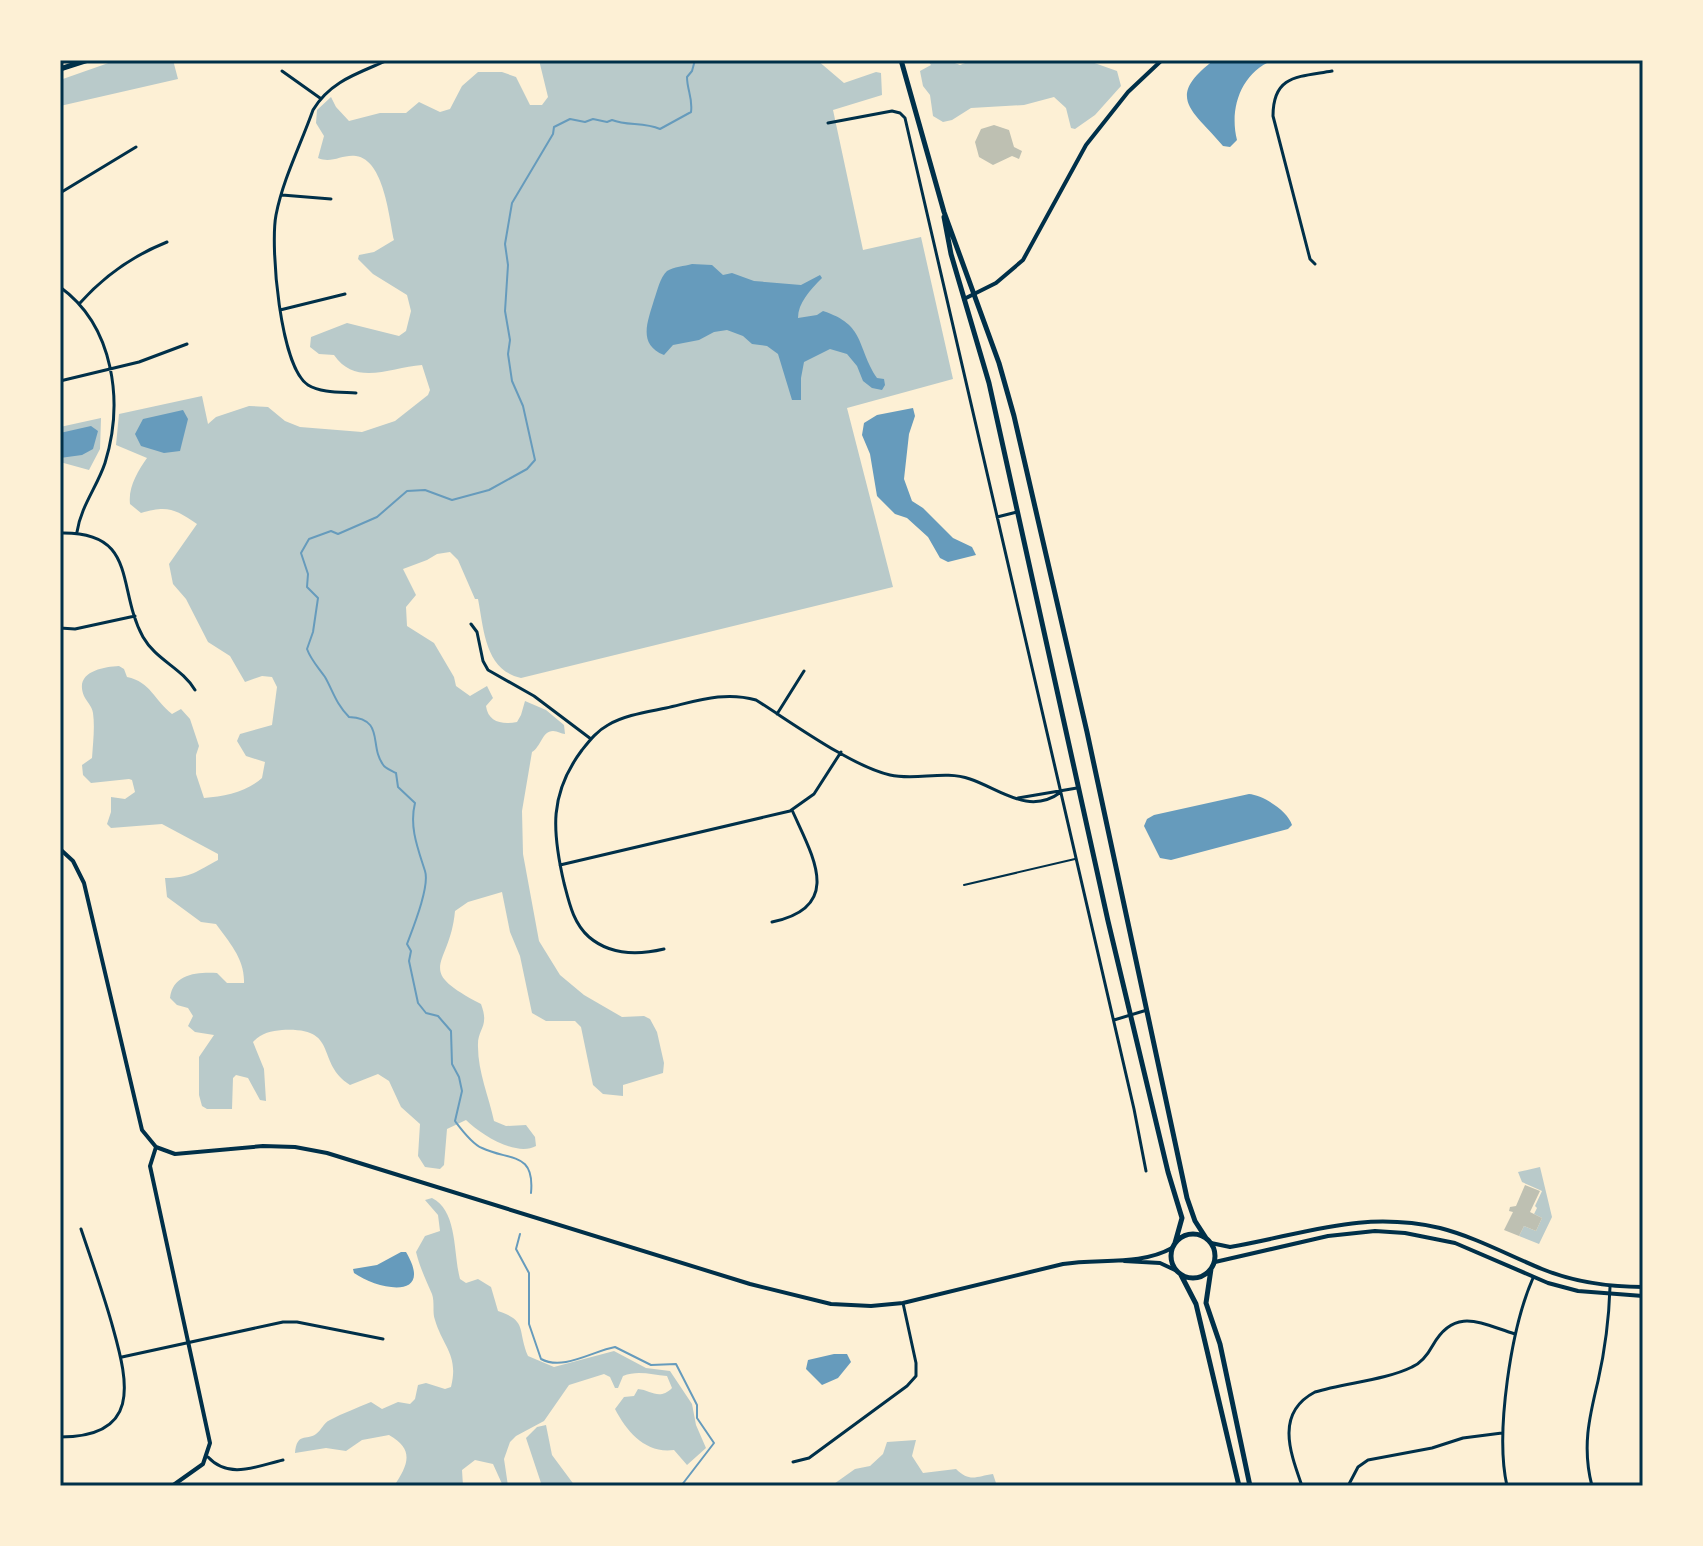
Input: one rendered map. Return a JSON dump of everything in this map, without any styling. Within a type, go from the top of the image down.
[{"type":"main road","points":[[60,69],[88,60]]},
{"type":"main road","points":[[901,60],[944,212],[999,363],[1014,416],[1087,732],[1190,1209],[1209,1241],[1215,1262],[1211,1269],[1206,1303],[1220,1344],[1250,1486]]},
{"type":"main road","points":[[944,212],[945,230],[989,383],[1078,788],[1168,1172],[1182,1218],[1171,1259],[1196,1304],[1239,1486]]},
{"type":"main road","points":[[1173,1246],[1189,1234],[1209,1241]]},
{"type":"main road","points":[[1181,1275],[1200,1277],[1211,1269]]},
{"type":"street","points":[[356,393],[320,390],[301,380],[292,363],[280,310],[274,226],[282,195],[320,98],[337,83],[388,60]]},
{"type":"street","points":[[964,299],[996,283],[1023,260],[1086,145],[1128,92],[1162,60]]},
{"type":"street","points":[[282,71],[320,98]]},
{"type":"street","points":[[1315,264],[1310,259],[1277,130],[1273,99],[1278,88],[1289,80],[1332,71]]},
{"type":"street","points":[[828,123],[892,111],[905,118],[1114,1020],[1146,1171]]},
{"type":"street","points":[[60,193],[136,147]]},
{"type":"street","points":[[282,195],[331,199]]},
{"type":"street","points":[[80,303],[131,258],[167,242]]},
{"type":"street","points":[[60,287],[80,303],[101,335],[113,390],[111,439],[103,467],[83,507],[77,532]]},
{"type":"street","points":[[280,310],[345,294]]},
{"type":"street","points":[[60,381],[139,362],[187,344]]},
{"type":"street","points":[[996,517],[1017,512]]},
{"type":"street","points":[[60,533],[77,532],[96,537],[111,547],[123,566],[135,616],[144,637],[154,651],[186,676],[195,690]]},
{"type":"street","points":[[60,628],[87,627],[135,616]]},
{"type":"street","points":[[471,624],[477,632],[488,670],[534,696],[591,739]]},
{"type":"street","points":[[777,714],[804,671]]},
{"type":"street","points":[[664,949],[623,952],[610,949],[589,937],[580,927],[570,906],[560,865],[556,826],[559,792],[566,771],[606,725],[624,718],[720,695],[735,695],[756,700],[866,767],[887,774],[961,776],[1014,798],[1034,802],[1078,788]]},
{"type":"street","points":[[560,865],[792,810],[814,794],[841,752]]},
{"type":"street","points":[[1014,798],[1061,792]]},
{"type":"street","points":[[772,922],[803,910],[812,901],[819,883],[816,863],[792,810]]},
{"type":"street","points":[[60,849],[73,861],[84,883],[139,1120],[147,1138],[156,1147],[175,1154],[263,1146],[313,1150],[789,1295],[848,1306],[903,1303],[1063,1264],[1149,1257],[1173,1246]]},
{"type":"street","points":[[1114,1020],[1147,1010]]},
{"type":"street","points":[[156,1147],[150,1166],[209,1431],[208,1457],[200,1468],[172,1486]]},
{"type":"street","points":[[1209,1241],[1230,1247],[1327,1225],[1365,1221],[1402,1222],[1459,1233],[1545,1270],[1610,1287],[1643,1287]]},
{"type":"street","points":[[60,1437],[88,1435],[113,1421],[126,1394],[122,1357],[81,1229]]},
{"type":"street","points":[[1215,1262],[1328,1236],[1375,1231],[1434,1237],[1455,1243],[1578,1291],[1643,1296]]},
{"type":"street","points":[[1114,1260],[1160,1263],[1175,1270]]},
{"type":"street","points":[[1507,1486],[1502,1433],[1515,1334],[1533,1276]]},
{"type":"street","points":[[1592,1486],[1587,1467],[1586,1437],[1603,1351],[1610,1287]]},
{"type":"street","points":[[793,1462],[809,1458],[907,1386],[916,1376],[903,1303]]},
{"type":"street","points":[[1302,1486],[1288,1433],[1293,1412],[1304,1398],[1315,1392],[1414,1367],[1429,1353],[1443,1330],[1453,1323],[1467,1320],[1481,1322],[1515,1334]]},
{"type":"street","points":[[122,1357],[283,1322],[307,1323],[383,1339]]},
{"type":"street","points":[[1348,1486],[1358,1467],[1368,1460],[1432,1448],[1463,1438],[1502,1433]]},
{"type":"street","points":[[208,1457],[217,1466],[230,1471],[283,1460]]},
{"type":"lane","points":[[964,885],[973,880],[1076,858]]},
{"type":"shaded area","points":[[117,60],[173,60],[178,79],[60,106],[60,80]]},
{"type":"shaded area","points":[[539,60],[817,60],[844,83],[881,73],[882,95],[833,110],[863,250],[921,237],[953,379],[847,408],[893,587],[521,678],[509,674],[493,658],[478,599],[475,599],[458,560],[450,552],[437,554],[403,569],[416,595],[406,607],[407,626],[434,643],[456,686],[470,696],[487,686],[493,698],[486,706],[487,711],[497,721],[517,722],[525,701],[546,710],[564,725],[565,734],[549,732],[532,752],[522,811],[523,854],[539,941],[560,975],[584,995],[622,1017],[644,1016],[650,1019],[657,1032],[664,1063],[663,1073],[623,1085],[623,1096],[603,1094],[593,1085],[581,1027],[575,1021],[546,1021],[532,1013],[502,892],[468,902],[455,911],[440,965],[441,974],[460,992],[481,1004],[484,1023],[478,1041],[478,1056],[494,1121],[506,1126],[526,1125],[535,1137],[536,1146],[519,1149],[509,1146],[480,1132],[466,1120],[447,1129],[444,1165],[440,1169],[425,1167],[418,1156],[420,1124],[401,1107],[389,1081],[378,1074],[350,1085],[339,1076],[320,1040],[312,1034],[282,1030],[259,1036],[253,1042],[264,1069],[266,1101],[260,1100],[248,1078],[236,1075],[233,1078],[232,1109],[207,1109],[202,1106],[199,1057],[214,1035],[195,1032],[188,1026],[193,1016],[188,1008],[177,1005],[170,998],[172,990],[181,979],[194,974],[217,973],[227,983],[244,983],[244,974],[235,951],[216,924],[201,922],[167,897],[165,878],[193,873],[218,860],[218,854],[162,824],[111,828],[107,824],[111,797],[125,799],[135,792],[129,779],[91,783],[83,775],[82,765],[92,758],[94,724],[82,688],[83,681],[91,672],[119,666],[127,677],[147,687],[172,714],[181,709],[190,719],[199,746],[196,774],[204,798],[235,792],[262,778],[265,762],[246,756],[237,741],[240,734],[272,725],[277,687],[272,677],[262,676],[245,682],[230,656],[208,642],[186,599],[173,584],[169,564],[197,524],[171,510],[141,513],[130,504],[132,485],[147,458],[116,445],[119,414],[202,396],[208,424],[216,417],[249,406],[268,407],[285,421],[300,427],[362,432],[395,421],[428,395],[430,390],[422,365],[363,373],[343,365],[334,355],[319,354],[310,347],[311,337],[347,323],[399,336],[406,331],[411,311],[407,295],[373,274],[358,259],[359,255],[374,252],[394,240],[379,178],[365,160],[356,156],[328,160],[318,158],[324,136],[316,123],[317,110],[331,97],[349,121],[380,113],[406,113],[419,102],[440,112],[450,109],[462,86],[478,72],[502,72],[516,77],[530,105],[542,105],[548,97]]},
{"type":"shaded area","points":[[927,60],[947,60],[960,65],[973,60],[1086,60],[1117,71],[1121,86],[1095,115],[1075,129],[1071,128],[1066,108],[1054,97],[1024,105],[971,108],[943,122],[933,116],[930,95],[923,86],[920,71],[931,65]]},
{"type":"shaded area","points":[[101,418],[100,449],[89,470],[60,462],[60,427]]},
{"type":"shaded area","points":[[1540,1167],[1552,1217],[1539,1244],[1519,1236],[1524,1226],[1536,1231],[1542,1218],[1534,1214],[1535,1206],[1542,1191],[1522,1182],[1518,1172]]},
{"type":"shaded area","points":[[432,1198],[446,1212],[450,1222],[460,1279],[466,1283],[478,1279],[491,1287],[498,1311],[518,1323],[528,1356],[554,1367],[614,1351],[646,1368],[670,1371],[692,1404],[696,1425],[706,1448],[687,1465],[674,1450],[646,1445],[625,1426],[615,1409],[624,1397],[634,1396],[638,1389],[663,1394],[672,1388],[667,1376],[640,1373],[623,1376],[618,1388],[604,1374],[569,1385],[544,1421],[510,1442],[504,1459],[508,1486],[503,1486],[493,1464],[475,1460],[462,1470],[463,1486],[394,1486],[405,1465],[406,1452],[389,1435],[362,1440],[346,1451],[326,1448],[295,1453],[300,1440],[316,1434],[328,1421],[371,1402],[382,1409],[398,1402],[410,1404],[415,1399],[418,1385],[426,1383],[445,1389],[451,1387],[452,1359],[438,1329],[432,1294],[416,1252],[425,1236],[440,1231],[438,1215],[425,1200]]},
{"type":"shaded area","points":[[546,1425],[552,1455],[575,1486],[542,1486],[526,1438],[537,1427]]},
{"type":"shaded area","points":[[916,1440],[912,1456],[923,1473],[956,1469],[970,1477],[993,1474],[997,1486],[831,1486],[855,1469],[870,1466],[883,1454],[887,1442]]},
{"type":"water","points":[[1214,60],[1273,60],[1253,73],[1240,93],[1235,116],[1237,140],[1230,147],[1223,146],[1188,104],[1190,84]]},
{"type":"water","points":[[692,264],[712,265],[723,275],[732,273],[754,281],[801,285],[820,275],[822,278],[802,302],[798,318],[823,311],[847,323],[858,338],[877,378],[884,379],[882,390],[872,388],[863,381],[857,366],[847,354],[830,349],[804,362],[801,400],[792,400],[778,354],[767,346],[752,344],[743,336],[727,330],[673,345],[664,355],[656,350],[650,345],[647,331],[661,281],[670,270]]},
{"type":"water","points":[[913,408],[915,416],[909,434],[904,479],[912,501],[953,538],[972,547],[976,555],[948,562],[940,558],[928,537],[907,518],[895,514],[877,496],[870,454],[862,435],[864,423],[877,415]]},
{"type":"water","points":[[183,410],[188,419],[180,451],[164,453],[141,446],[135,434],[143,419]]},
{"type":"water","points":[[91,426],[98,431],[93,449],[82,455],[60,458],[60,433]]},
{"type":"water","points":[[1249,794],[1274,805],[1286,814],[1292,825],[1288,829],[1171,860],[1160,858],[1144,826],[1147,819],[1154,815]]},
{"type":"water","points":[[406,1252],[413,1268],[409,1285],[389,1287],[354,1273],[353,1269],[377,1265]]},
{"type":"water","points":[[847,1354],[851,1362],[838,1378],[822,1385],[806,1369],[808,1360]]},
{"type":"building","points":[[994,125],[1009,130],[1014,147],[1022,151],[1019,159],[1012,156],[993,165],[979,157],[975,142],[981,129]]},
{"type":"building","points":[[1525,1185],[1540,1191],[1530,1212],[1542,1218],[1536,1231],[1524,1226],[1519,1236],[1504,1230],[1513,1212],[1509,1211],[1510,1207],[1516,1206]]},
{"type":"waterway","points":[[531,1193],[529,1170],[524,1164],[478,1146],[455,1121],[462,1091],[452,1064],[451,1031],[438,1016],[426,1013],[418,1003],[409,961],[411,951],[407,944],[426,878],[414,829],[415,803],[398,787],[396,773],[384,766],[379,758],[372,728],[360,719],[349,717],[307,649],[318,598],[307,587],[308,574],[301,553],[309,539],[331,531],[338,534],[377,517],[407,491],[425,490],[452,500],[489,490],[527,469],[535,460],[523,406],[512,381],[508,354],[510,340],[505,311],[508,265],[505,244],[512,203],[553,134],[554,127],[570,119],[585,122],[593,119],[660,129],[691,112],[687,77],[695,60]]},
{"type":"waterway","points":[[520,1234],[516,1249],[529,1273],[529,1324],[541,1359],[568,1362],[615,1347],[651,1365],[676,1364],[697,1405],[697,1418],[714,1443],[681,1486]]}]
